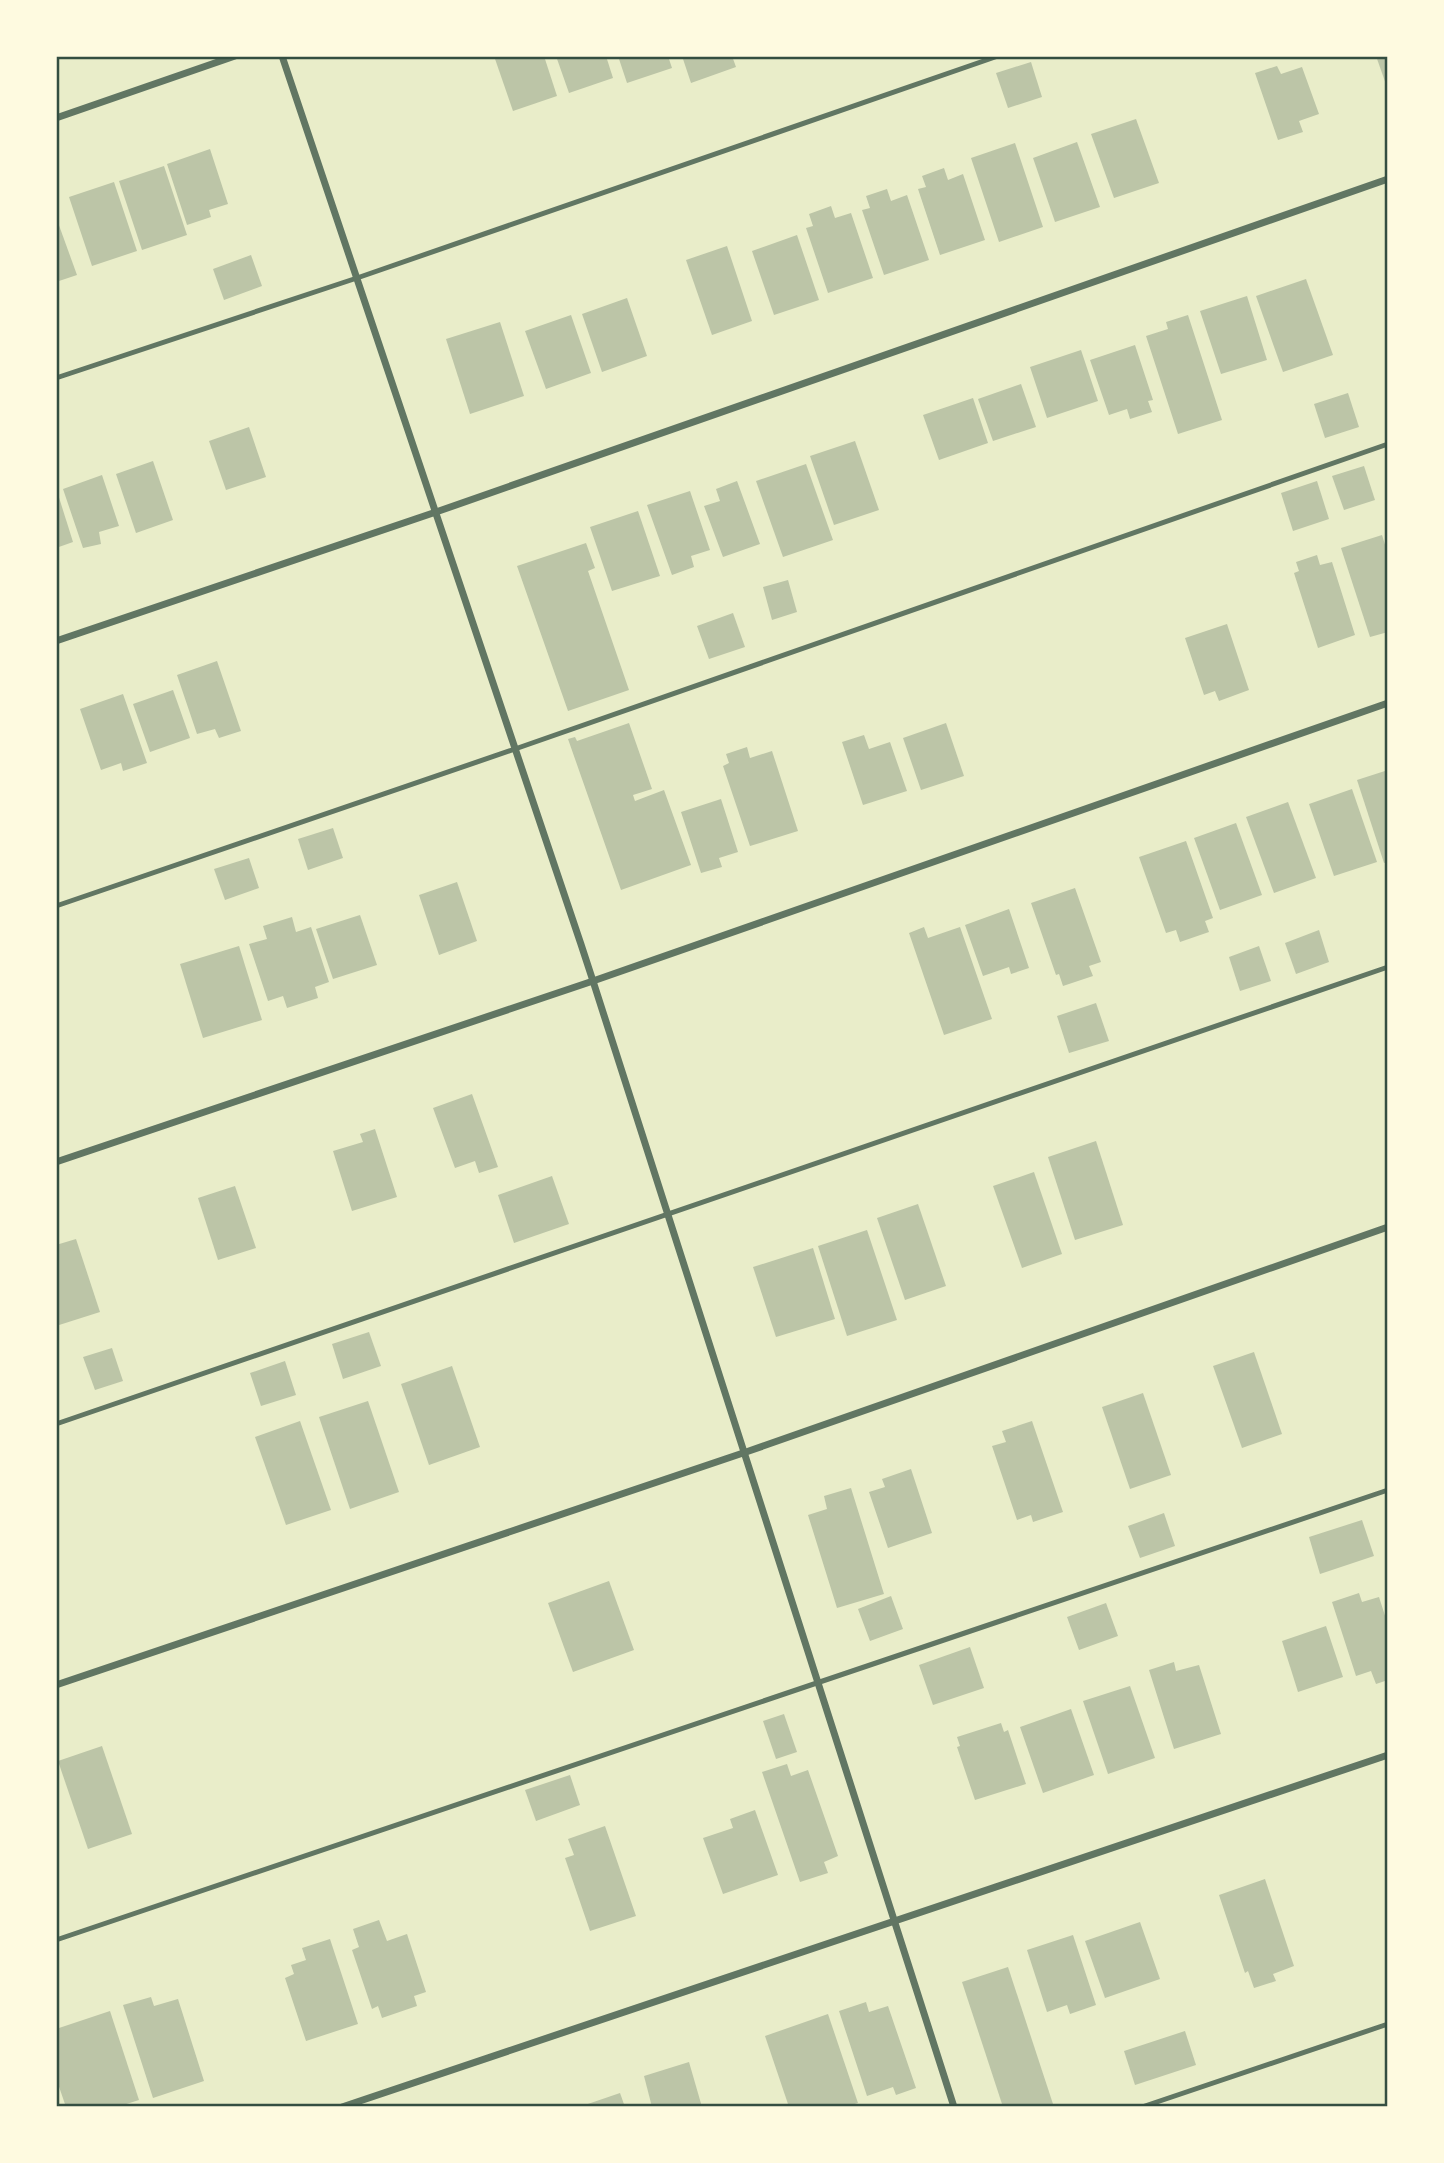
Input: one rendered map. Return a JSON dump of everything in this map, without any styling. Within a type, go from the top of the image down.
[{"type":"street","points":[[56,118],[236,56]]},
{"type":"street","points":[[282,56],[593,981],[954,2107]]},
{"type":"street","points":[[56,641],[436,512],[1388,179]]},
{"type":"street","points":[[56,1162],[593,981],[1388,703]]},
{"type":"street","points":[[56,1685],[746,1452],[1388,1227]]},
{"type":"street","points":[[342,2107],[1388,1755]]},
{"type":"lane","points":[[56,378],[356,278],[998,56]]},
{"type":"lane","points":[[56,906],[1388,444]]},
{"type":"lane","points":[[56,1424],[1388,967]]},
{"type":"lane","points":[[56,1940],[1388,1490]]},
{"type":"lane","points":[[1142,2107],[1388,2024]]},
{"type":"building","points":[[494,56],[544,56],[557,96],[513,111]]},
{"type":"building","points":[[556,56],[606,56],[613,78],[569,93]]},
{"type":"building","points":[[618,56],[668,56],[672,68],[627,83]]},
{"type":"building","points":[[682,56],[732,56],[736,67],[691,83]]},
{"type":"building","points":[[1376,56],[1388,56],[1388,90]]},
{"type":"building","points":[[1031,62],[1042,97],[1008,108],[996,73]]},
{"type":"building","points":[[1277,66],[1281,74],[1302,67],[1319,114],[1299,121],[1303,132],[1278,140],[1255,73]]},
{"type":"building","points":[[1136,119],[1159,183],[1114,198],[1091,134]]},
{"type":"building","points":[[1077,142],[1100,207],[1055,222],[1033,158]]},
{"type":"building","points":[[1015,143],[1043,227],[999,242],[971,158]]},
{"type":"building","points":[[210,149],[228,204],[209,210],[211,217],[187,225],[167,164]]},
{"type":"building","points":[[164,166],[187,235],[142,250],[119,181]]},
{"type":"building","points":[[944,168],[948,180],[963,174],[985,240],[940,255],[918,189],[926,187],[922,176]]},
{"type":"building","points":[[114,182],[137,251],[92,266],[69,197]]},
{"type":"building","points":[[887,189],[891,201],[907,195],[929,260],[884,275],[862,210],[870,208],[866,196]]},
{"type":"building","points":[[831,206],[835,218],[851,213],[873,278],[828,293],[806,228],[813,226],[809,214]]},
{"type":"building","points":[[56,217],[77,275],[56,282]]},
{"type":"building","points":[[797,235],[819,300],[774,315],[752,251]]},
{"type":"building","points":[[727,246],[752,321],[712,335],[686,260]]},
{"type":"building","points":[[251,255],[262,286],[224,300],[213,269]]},
{"type":"building","points":[[1306,279],[1333,355],[1283,372],[1256,296]]},
{"type":"building","points":[[1247,296],[1267,360],[1221,374],[1200,311]]},
{"type":"building","points":[[627,298],[647,356],[602,372],[582,314]]},
{"type":"building","points":[[571,315],[591,373],[546,389],[525,331]]},
{"type":"building","points":[[1188,315],[1222,420],[1178,434],[1146,336],[1168,329],[1166,322]]},
{"type":"building","points":[[500,322],[524,396],[470,414],[446,339]]},
{"type":"building","points":[[1135,345],[1153,400],[1148,401],[1152,412],[1130,419],[1127,409],[1109,415],[1090,360]]},
{"type":"building","points":[[1081,350],[1098,401],[1047,418],[1030,367]]},
{"type":"building","points":[[1021,384],[1036,427],[993,441],[978,399]]},
{"type":"building","points":[[1348,393],[1359,427],[1325,438],[1314,404]]},
{"type":"building","points":[[973,398],[988,443],[939,460],[923,415]]},
{"type":"building","points":[[249,427],[266,477],[226,490],[209,441]]},
{"type":"building","points":[[855,441],[879,510],[834,525],[810,456]]},
{"type":"building","points":[[153,461],[173,520],[136,533],[116,474]]},
{"type":"building","points":[[806,464],[833,540],[783,557],[756,481]]},
{"type":"building","points":[[1364,466],[1375,500],[1344,510],[1332,476]]},
{"type":"building","points":[[102,475],[119,526],[99,532],[101,544],[83,548],[63,489]]},
{"type":"building","points":[[737,481],[760,544],[723,557],[704,506],[720,501],[716,489]]},
{"type":"building","points":[[1317,481],[1329,519],[1293,531],[1281,493]]},
{"type":"building","points":[[690,491],[710,550],[691,556],[694,567],[672,575],[647,505]]},
{"type":"building","points":[[56,492],[73,542],[56,548]]},
{"type":"building","points":[[638,511],[660,576],[612,591],[590,527]]},
{"type":"building","points":[[1382,535],[1388,554],[1388,632],[1370,637],[1341,548]]},
{"type":"building","points":[[586,543],[595,568],[588,571],[629,690],[568,711],[517,566]]},
{"type":"building","points":[[1317,555],[1320,565],[1332,562],[1355,635],[1318,648],[1294,573],[1299,571],[1296,562]]},
{"type":"building","points":[[788,580],[797,612],[772,620],[763,587]]},
{"type":"building","points":[[733,613],[745,647],[709,659],[697,626]]},
{"type":"building","points":[[1227,624],[1249,690],[1219,701],[1215,691],[1204,695],[1185,638]]},
{"type":"building","points":[[217,661],[241,731],[219,738],[215,729],[197,734],[177,675]]},
{"type":"building","points":[[173,690],[190,738],[150,752],[133,704]]},
{"type":"building","points":[[123,694],[147,763],[123,771],[121,763],[101,770],[80,709]]},
{"type":"building","points":[[629,723],[652,789],[633,795],[635,801],[664,790],[691,865],[621,890],[568,739],[575,737],[577,741]]},
{"type":"building","points":[[946,723],[964,776],[921,790],[903,738]]},
{"type":"building","points":[[864,735],[869,749],[890,742],[907,791],[863,805],[842,742]]},
{"type":"building","points":[[747,747],[750,758],[772,751],[798,831],[750,846],[723,766],[729,763],[726,754]]},
{"type":"building","points":[[1388,770],[1388,862],[1384,863],[1357,780]]},
{"type":"building","points":[[1352,789],[1377,862],[1334,876],[1309,804]]},
{"type":"building","points":[[721,799],[738,852],[719,858],[722,867],[701,873],[681,812]]},
{"type":"building","points":[[1288,802],[1316,878],[1274,893],[1246,817]]},
{"type":"building","points":[[1236,823],[1262,895],[1220,910],[1194,838]]},
{"type":"building","points":[[333,828],[343,858],[308,870],[298,839]]},
{"type":"building","points":[[1186,841],[1213,918],[1205,921],[1209,932],[1180,942],[1176,930],[1166,933],[1139,857]]},
{"type":"building","points":[[249,858],[259,888],[225,900],[214,869]]},
{"type":"building","points":[[457,882],[477,941],[439,955],[419,895]]},
{"type":"building","points":[[1075,888],[1101,962],[1089,966],[1093,976],[1063,986],[1059,974],[1056,975],[1031,903]]},
{"type":"building","points":[[1009,909],[1029,968],[1011,974],[1009,967],[983,976],[965,925]]},
{"type":"building","points":[[360,915],[377,965],[333,979],[316,929]]},
{"type":"building","points":[[292,917],[296,932],[311,927],[329,982],[315,987],[318,998],[287,1008],[283,996],[268,1001],[249,944],[267,939],[263,926]]},
{"type":"building","points":[[924,927],[928,938],[960,927],[992,1019],[944,1035],[909,933]]},
{"type":"building","points":[[1319,930],[1329,962],[1296,974],[1285,943]]},
{"type":"building","points":[[239,946],[262,1020],[203,1038],[180,964]]},
{"type":"building","points":[[1259,946],[1271,981],[1240,991],[1229,957]]},
{"type":"building","points":[[1096,1003],[1109,1041],[1069,1053],[1057,1016]]},
{"type":"building","points":[[472,1094],[498,1167],[479,1173],[475,1161],[455,1168],[433,1108]]},
{"type":"building","points":[[375,1129],[397,1197],[352,1211],[333,1151],[363,1142],[360,1134]]},
{"type":"building","points":[[1096,1141],[1123,1225],[1075,1240],[1048,1157]]},
{"type":"building","points":[[1034,1172],[1062,1254],[1022,1268],[993,1186]]},
{"type":"building","points":[[552,1176],[569,1224],[514,1243],[498,1195]]},
{"type":"building","points":[[235,1186],[256,1248],[218,1260],[198,1198]]},
{"type":"building","points":[[918,1204],[946,1286],[905,1300],[877,1218]]},
{"type":"building","points":[[867,1230],[897,1320],[847,1336],[818,1246]]},
{"type":"building","points":[[76,1239],[100,1312],[56,1326],[56,1245]]},
{"type":"building","points":[[813,1248],[835,1319],[776,1337],[753,1267]]},
{"type":"building","points":[[369,1332],[381,1366],[343,1379],[332,1344]]},
{"type":"building","points":[[112,1348],[123,1381],[95,1390],[83,1357]]},
{"type":"building","points":[[1254,1352],[1282,1434],[1242,1448],[1213,1366]]},
{"type":"building","points":[[285,1361],[296,1395],[261,1406],[250,1373]]},
{"type":"building","points":[[452,1366],[480,1447],[429,1465],[401,1384]]},
{"type":"building","points":[[1143,1393],[1171,1475],[1130,1489],[1102,1407]]},
{"type":"building","points":[[368,1401],[399,1492],[350,1509],[319,1417]]},
{"type":"building","points":[[300,1421],[331,1510],[286,1525],[255,1437]]},
{"type":"building","points":[[1032,1421],[1063,1512],[1033,1522],[1031,1515],[1017,1520],[992,1446],[1006,1442],[1002,1431]]},
{"type":"building","points":[[911,1469],[932,1533],[888,1548],[869,1492],[885,1487],[882,1479]]},
{"type":"building","points":[[851,1488],[884,1594],[837,1608],[808,1515],[827,1509],[824,1496]]},
{"type":"building","points":[[1164,1513],[1175,1546],[1140,1558],[1128,1526]]},
{"type":"building","points":[[1362,1520],[1374,1556],[1320,1574],[1309,1537]]},
{"type":"building","points":[[609,1581],[634,1650],[573,1672],[548,1603]]},
{"type":"building","points":[[1359,1593],[1362,1602],[1379,1597],[1388,1625],[1388,1680],[1376,1684],[1371,1671],[1356,1676],[1332,1602]]},
{"type":"building","points":[[891,1596],[903,1629],[870,1641],[858,1609]]},
{"type":"building","points":[[1106,1603],[1118,1636],[1079,1650],[1067,1617]]},
{"type":"building","points":[[1326,1626],[1343,1677],[1298,1692],[1282,1641]]},
{"type":"building","points":[[970,1647],[984,1688],[933,1705],[919,1665]]},
{"type":"building","points":[[1174,1662],[1176,1671],[1199,1665],[1221,1734],[1174,1749],[1149,1670]]},
{"type":"building","points":[[1130,1686],[1155,1758],[1108,1774],[1083,1701]]},
{"type":"building","points":[[1071,1709],[1094,1775],[1043,1793],[1020,1727]]},
{"type":"building","points":[[784,1714],[797,1752],[776,1759],[763,1721]]},
{"type":"building","points":[[1001,1723],[1004,1732],[1008,1730],[1026,1784],[975,1800],[957,1747],[960,1746],[957,1737]]},
{"type":"building","points":[[102,1746],[132,1834],[88,1849],[58,1761]]},
{"type":"building","points":[[787,1764],[791,1776],[808,1770],[838,1856],[824,1862],[828,1873],[800,1882],[762,1772]]},
{"type":"building","points":[[570,1775],[580,1805],[536,1821],[525,1790]]},
{"type":"building","points":[[755,1810],[778,1875],[723,1894],[703,1838],[733,1828],[730,1819]]},
{"type":"building","points":[[605,1826],[636,1916],[590,1931],[565,1858],[574,1855],[568,1839]]},
{"type":"building","points":[[1265,1879],[1294,1966],[1273,1974],[1276,1981],[1254,1988],[1248,1971],[1245,1973],[1219,1895]]},
{"type":"building","points":[[379,1920],[387,1941],[407,1934],[426,1992],[414,1996],[417,2006],[382,2018],[378,2006],[372,2009],[352,1950],[359,1947],[353,1929]]},
{"type":"building","points":[[1140,1922],[1160,1979],[1105,1998],[1085,1941]]},
{"type":"building","points":[[1073,1935],[1096,2005],[1070,2014],[1067,2005],[1047,2012],[1027,1950]]},
{"type":"building","points":[[330,1939],[358,2024],[306,2041],[285,1978],[294,1974],[291,1965],[306,1960],[302,1948]]},
{"type":"building","points":[[1008,1967],[1054,2107],[1003,2107],[962,1982]]},
{"type":"building","points":[[151,1997],[154,2006],[178,1999],[204,2081],[153,2098],[123,2005]]},
{"type":"building","points":[[866,2002],[869,2012],[888,2006],[916,2088],[896,2095],[893,2087],[867,2096],[839,2011]]},
{"type":"building","points":[[110,2011],[139,2100],[117,2107],[66,2107],[56,2078],[56,2029]]},
{"type":"building","points":[[828,2014],[858,2103],[845,2107],[789,2107],[765,2036]]},
{"type":"building","points":[[1185,2031],[1196,2065],[1135,2085],[1124,2051]]},
{"type":"building","points":[[689,2062],[702,2107],[652,2107],[644,2076]]},
{"type":"building","points":[[620,2093],[625,2107],[579,2107]]}]
